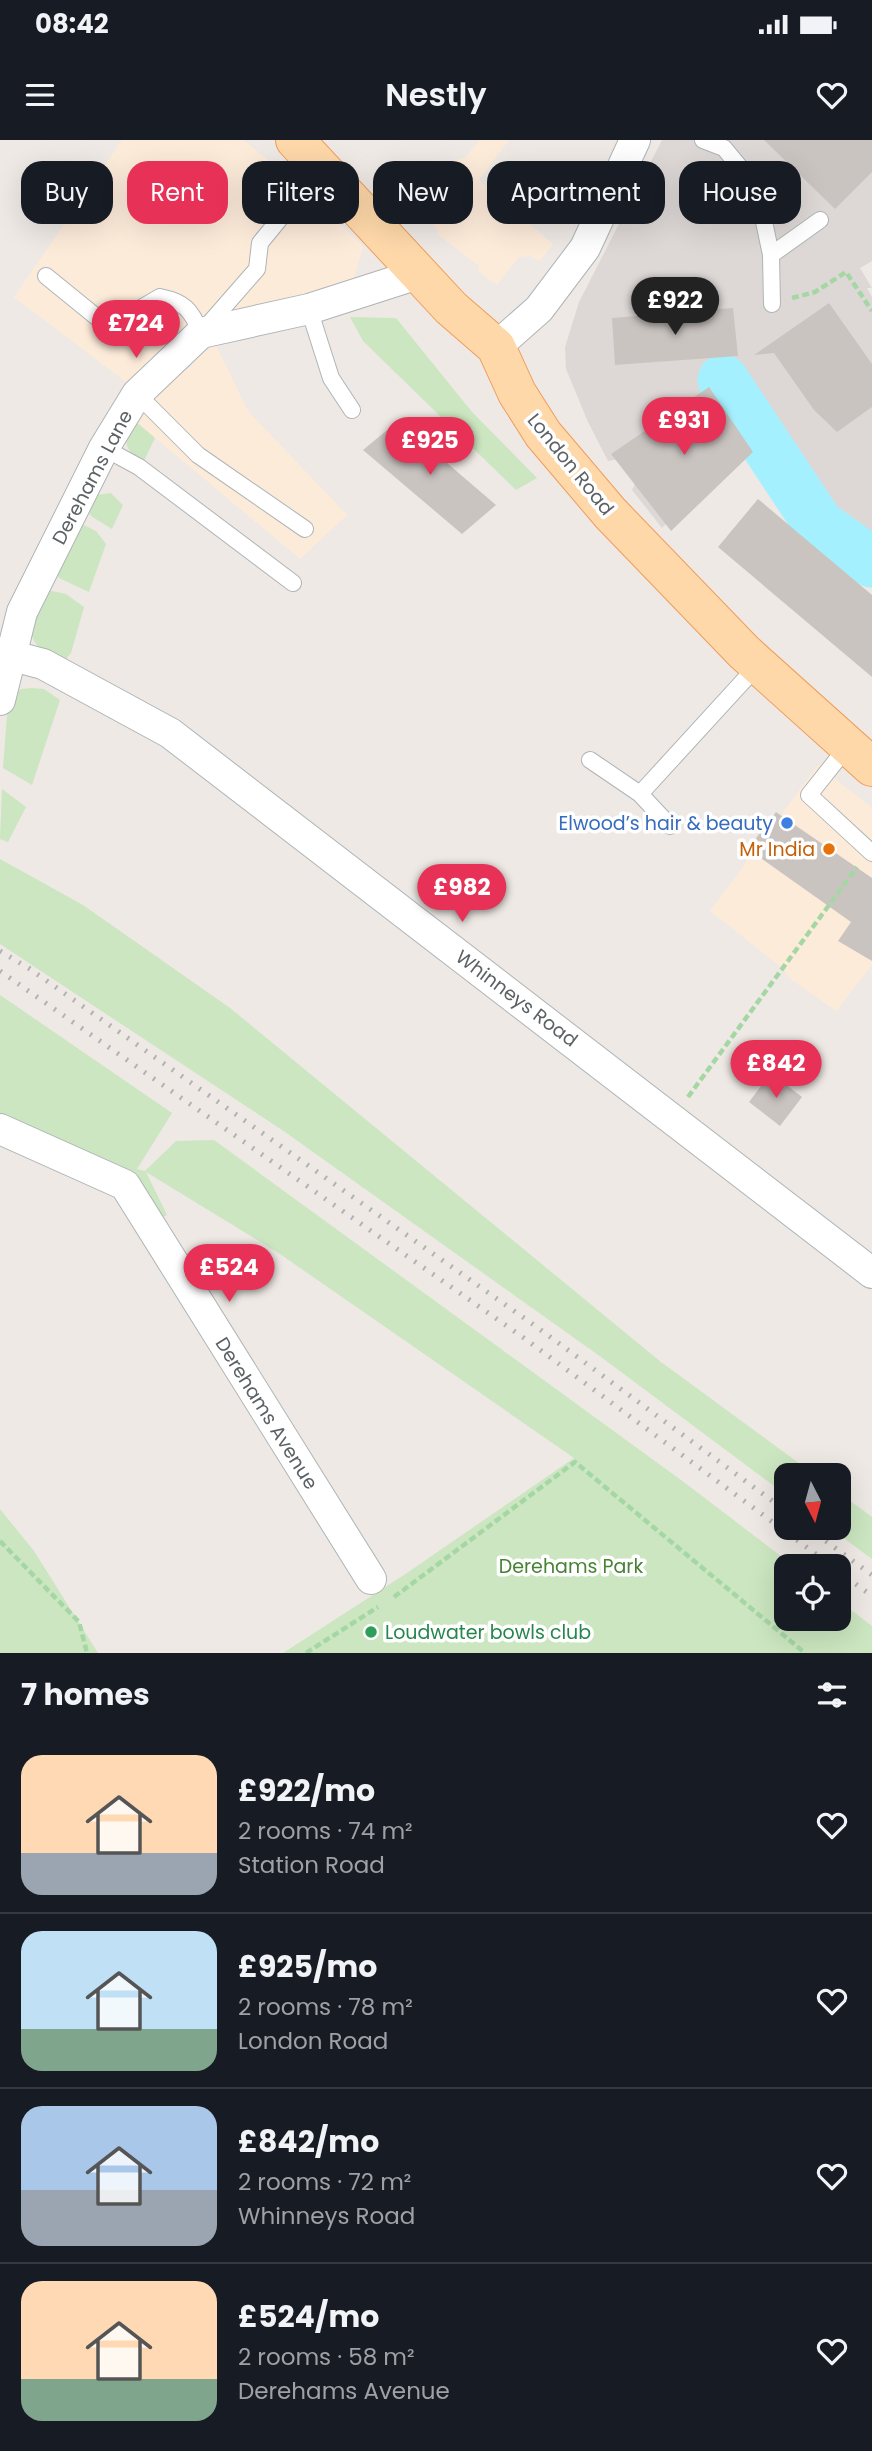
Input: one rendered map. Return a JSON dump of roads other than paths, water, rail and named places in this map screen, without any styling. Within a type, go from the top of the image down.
[{"type":"main road","name":"London Road","points":[[295,140],[452,307],[496,347],[517,393],[543,434],[610,513],[758,665],[860,757]]},
{"type":"street","points":[[496,347],[538,309],[586,248],[635,140]]},
{"type":"street","points":[[201,333],[309,309],[421,272]]},
{"type":"street","name":"Derehams Lane","points":[[0,700],[9,655],[11,611],[137,394],[201,333]]},
{"type":"street","name":"Whinneys Road","points":[[9,655],[43,664],[170,733],[872,1273]]},
{"type":"street","name":"Derehams Avenue","points":[[0,1129],[125,1185],[371,1578]]},
{"type":"lane","points":[[703,140],[724,148],[757,188],[771,255],[772,304]]},
{"type":"lane","points":[[771,255],[820,220]]},
{"type":"lane","points":[[46,276],[106,324],[119,321],[160,297],[179,301],[191,310],[201,333],[257,269],[260,243],[276,224]]},
{"type":"lane","points":[[309,309],[331,378],[352,410]]},
{"type":"lane","points":[[137,394],[198,455],[305,529]]},
{"type":"lane","points":[[104,448],[139,467],[293,583]]},
{"type":"lane","points":[[640,794],[758,665]]},
{"type":"lane","points":[[860,757],[809,795],[871,852]]},
{"type":"lane","points":[[590,760],[640,794],[670,826]]},
{"type":"waterway","points":[[723,380],[819,525],[872,562]]},
{"type":"railway","points":[[0,951],[30,969],[534,1325],[774,1502]]},
{"type":"railway","points":[[0,971],[524,1338],[816,1554]]},
{"type":"railway","points":[[824,1540],[872,1575]]},
{"type":"railway","points":[[851,1581],[872,1596]]},
{"type":"place","name":"Elwood’s hair & beauty","points":[[787,823]]},
{"type":"place","name":"Mr India","points":[[829,849]]},
{"type":"place","name":"Loudwater bowls club","points":[[371,1632]]},
{"type":"park label","name":"Derehams Park","points":[[571,1566]]}]
